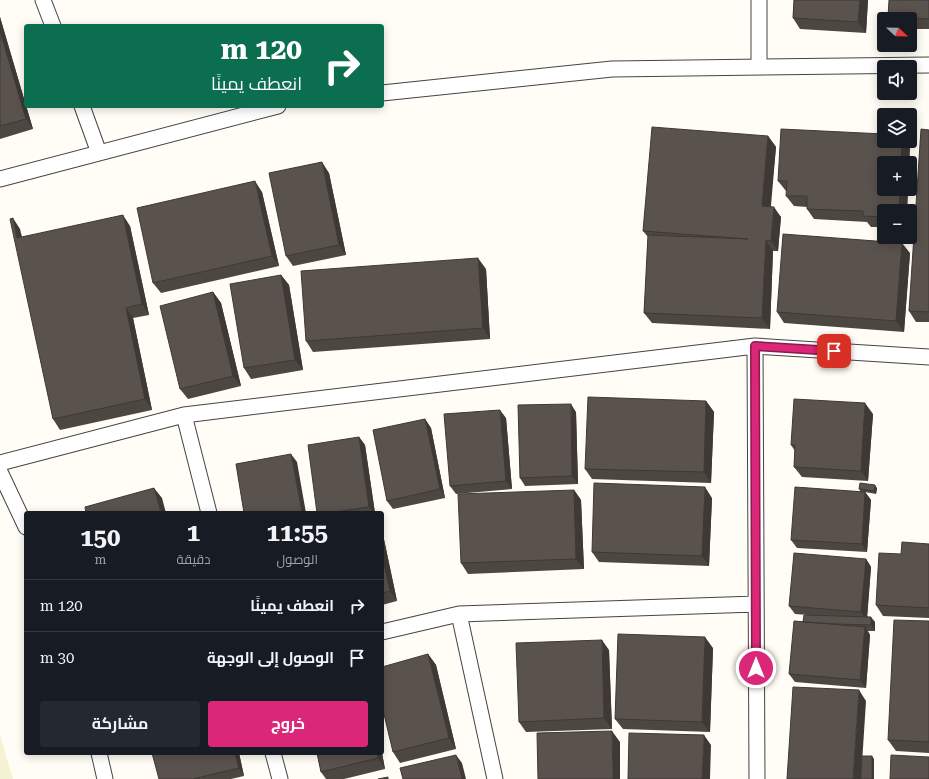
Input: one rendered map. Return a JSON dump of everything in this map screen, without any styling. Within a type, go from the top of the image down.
[{"type":"street","points":[[43,0],[51,24]]},
{"type":"street","points":[[759,0],[759,67]]},
{"type":"street","points":[[384,93],[612,69],[929,65]]},
{"type":"street","points":[[83,108],[100,153]]},
{"type":"street","points":[[0,179],[270,108]]},
{"type":"street","points":[[0,463],[184,415],[755,346],[929,357]]},
{"type":"street","points":[[755,346],[756,779]]},
{"type":"street","points":[[184,415],[208,511]]},
{"type":"street","points":[[0,472],[24,523]]},
{"type":"street","points":[[384,632],[459,614],[756,604]]},
{"type":"street","points":[[459,614],[495,779]]},
{"type":"street","points":[[99,755],[105,779]]},
{"type":"street","points":[[273,755],[280,779]]},
{"type":"shaded area","points":[[0,735],[13,779],[0,779]]},
{"type":"building","points":[[794,0],[860,0],[858,22],[793,18]]},
{"type":"building","points":[[889,0],[929,0],[929,19],[917,18],[917,12],[888,12]]},
{"type":"building","points":[[0,31],[26,119],[0,126]]},
{"type":"building","points":[[652,127],[768,136],[762,206],[774,207],[771,241],[766,240],[762,318],[644,313],[648,235],[748,239],[643,231]]},
{"type":"building","points":[[781,129],[877,134],[877,148],[902,148],[901,156],[877,156],[877,196],[900,196],[899,204],[877,204],[877,217],[863,216],[863,211],[807,209],[807,196],[786,196],[787,181],[778,181]]},
{"type":"building","points":[[921,129],[929,130],[929,312],[909,311],[913,244],[917,244],[917,190]]},
{"type":"building","points":[[322,162],[339,245],[286,256],[269,173]]},
{"type":"building","points":[[255,181],[272,256],[153,283],[137,208]]},
{"type":"building","points":[[123,215],[142,304],[126,308],[145,399],[53,419],[10,219],[13,218],[17,238]]},
{"type":"building","points":[[783,234],[877,241],[877,244],[902,244],[896,321],[777,312]]},
{"type":"building","points":[[478,258],[483,328],[306,341],[301,271]]},
{"type":"building","points":[[281,275],[295,360],[244,368],[230,284]]},
{"type":"building","points":[[213,292],[233,376],[180,389],[160,306]]},
{"type":"building","points":[[588,397],[706,401],[704,472],[585,469]]},
{"type":"building","points":[[794,399],[865,403],[861,471],[794,467],[795,445],[791,445]]},
{"type":"building","points":[[571,404],[572,476],[520,478],[518,405]]},
{"type":"building","points":[[500,410],[506,481],[450,486],[444,414]]},
{"type":"building","points":[[425,419],[440,489],[387,501],[373,430]]},
{"type":"building","points":[[359,437],[369,507],[342,511],[317,511],[308,445]]},
{"type":"building","points":[[291,454],[302,511],[244,511],[236,464]]},
{"type":"building","points":[[594,483],[705,487],[702,556],[592,552]]},
{"type":"building","points":[[860,483],[875,485],[874,491],[859,489]]},
{"type":"building","points":[[795,487],[865,492],[862,544],[791,540]]},
{"type":"building","points":[[154,488],[160,511],[86,511],[85,507]]},
{"type":"building","points":[[574,490],[576,559],[461,563],[458,494]]},
{"type":"building","points":[[902,542],[929,544],[929,608],[876,605],[879,553],[901,554]]},
{"type":"building","points":[[794,553],[866,559],[861,612],[789,606]]},
{"type":"building","points":[[384,563],[390,591],[384,592]]},
{"type":"building","points":[[804,615],[871,617],[871,625],[803,622]]},
{"type":"building","points":[[894,620],[929,621],[929,742],[888,740]]},
{"type":"building","points":[[794,621],[865,627],[860,680],[789,674]]},
{"type":"building","points":[[618,634],[705,637],[702,722],[615,719]]},
{"type":"building","points":[[602,640],[604,718],[519,722],[516,643]]},
{"type":"building","points":[[428,654],[449,738],[393,752],[384,714],[384,666]]},
{"type":"building","points":[[793,687],[859,690],[853,779],[787,779]]},
{"type":"building","points":[[612,731],[613,779],[538,779],[537,733]]},
{"type":"building","points":[[629,733],[704,735],[702,779],[628,779]]},
{"type":"building","points":[[153,755],[236,755],[239,768],[193,779],[159,779]]},
{"type":"building","points":[[317,755],[377,755],[378,758],[321,772]]},
{"type":"building","points":[[456,755],[462,779],[403,779],[400,768]]},
{"type":"building","points":[[891,755],[929,757],[929,779],[890,779]]},
{"type":"building","points":[[862,756],[872,756],[872,779],[861,779]]},
{"type":"route","points":[[756,668],[755,346],[834,351]]}]
